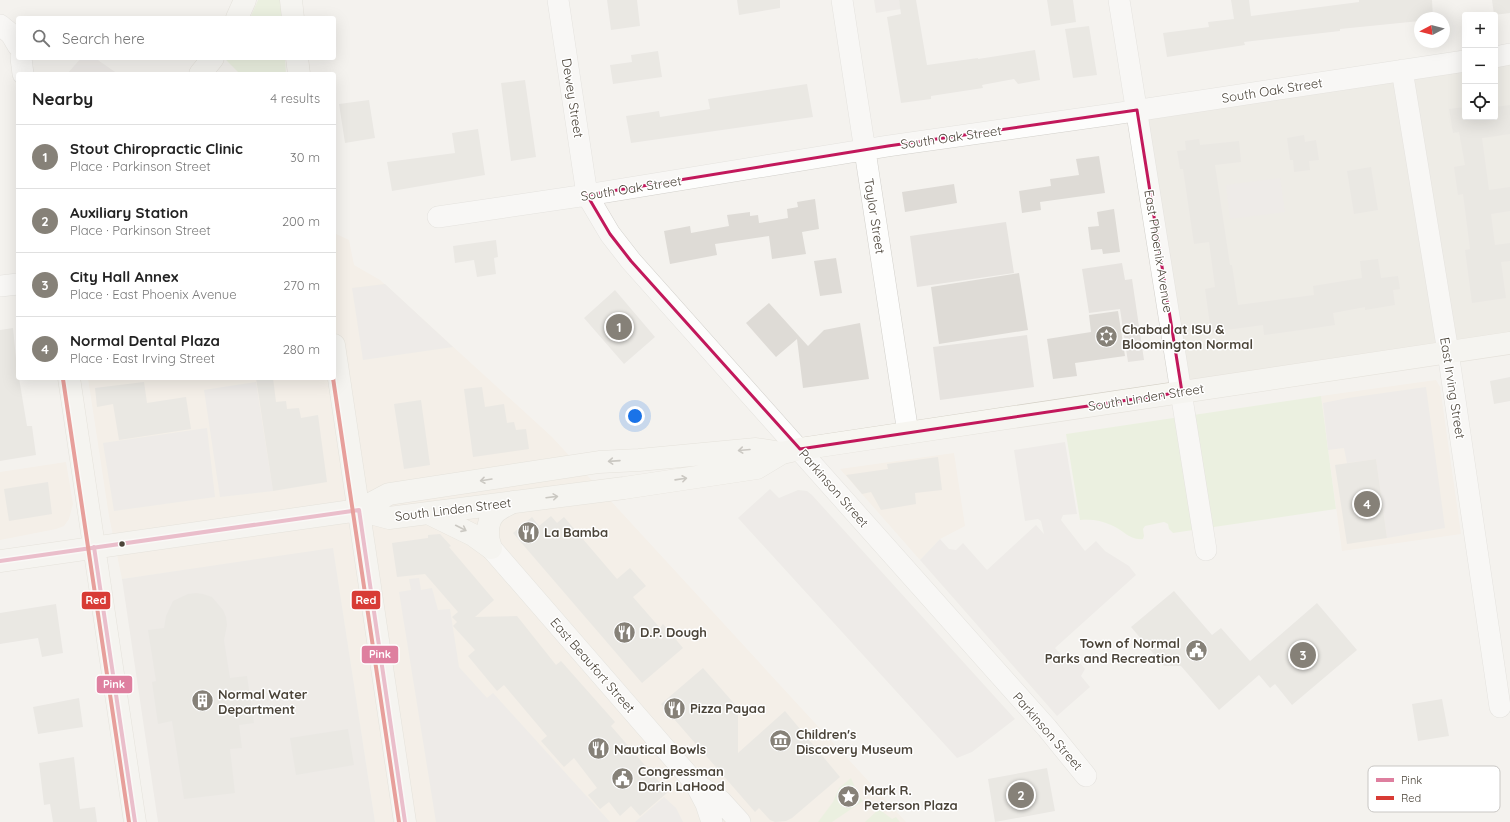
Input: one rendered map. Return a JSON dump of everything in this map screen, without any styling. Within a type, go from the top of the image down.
[{"type":"main road","points":[[238,16],[245,0]]},
{"type":"main road","points":[[291,0],[293,16]]},
{"type":"main road","points":[[202,72],[211,60]]},
{"type":"main road","points":[[297,60],[298,72]]},
{"type":"main road","name":"South Linden Street","points":[[358,510],[389,494],[599,462],[639,460],[756,449],[791,451],[1510,343]]},
{"type":"main road","points":[[336,359],[405,822]]},
{"type":"main road","points":[[68,380],[135,822]]},
{"type":"main road","name":"South Linden Street","points":[[358,510],[389,518],[630,487],[757,468],[791,451]]},
{"type":"main road","points":[[491,548],[487,538],[489,523],[494,514],[514,501]]},
{"type":"main road","points":[[0,561],[358,510]]},
{"type":"main road","points":[[428,512],[472,535],[491,548]]},
{"type":"street","name":"Dewey Street","points":[[558,0],[587,195]]},
{"type":"street","name":"Taylor Street","points":[[842,0],[908,433]]},
{"type":"street","name":"East Phoenix Avenue","points":[[1119,0],[1206,550]]},
{"type":"street","points":[[0,25],[11,34],[16,43]]},
{"type":"street","points":[[1498,56],[1510,54]]},
{"type":"street","points":[[21,60],[24,72]]},
{"type":"street","name":"South Oak Street","points":[[438,217],[587,195],[864,150],[1462,61]]},
{"type":"street","name":"East Irving Street","points":[[1402,70],[1448,352],[1500,707]]},
{"type":"street","name":"Parkinson Street","points":[[587,195],[610,234],[631,261],[791,451],[1047,728],[1086,776]]},
{"type":"street","points":[[0,286],[16,284]]},
{"type":"street","name":"East Beaufort Street","points":[[491,548],[695,783],[706,804],[712,822]]},
{"type":"street","name":"East Beaufort Street","points":[[695,783],[720,800],[740,822]]},
{"type":"highlighted area","points":[[1137,110],[1182,392],[800,449],[631,261],[610,234],[587,195],[888,146]]},
{"type":"shaded area","points":[[874,0],[899,0],[901,9],[876,13]]},
{"type":"shaded area","points":[[1510,54],[1510,343],[1182,392],[1137,110],[1462,61],[1462,120],[1498,120],[1498,56]]},
{"type":"shaded area","points":[[79,60],[98,60],[115,72],[69,72]]},
{"type":"shaded area","points":[[1280,178],[1285,212],[1230,219],[1226,185]]},
{"type":"shaded area","points":[[1006,222],[1014,273],[917,287],[910,236]]},
{"type":"shaded area","points":[[336,234],[349,240],[354,265],[380,280],[552,437],[906,822],[375,822],[333,549],[122,579],[109,516],[88,380],[336,380]]},
{"type":"shaded area","points":[[1122,263],[1125,280],[1132,279],[1144,360],[1128,362],[1120,309],[1089,313],[1082,269]]},
{"type":"shaded area","points":[[385,284],[453,347],[363,360],[352,288]]},
{"type":"shaded area","points":[[1027,335],[1034,387],[940,400],[933,347]]},
{"type":"shaded area","points":[[1436,380],[1440,387],[1461,534],[1342,551],[1321,396]]},
{"type":"shaded area","points":[[256,382],[273,491],[220,497],[204,390]]},
{"type":"shaded area","points":[[1426,387],[1445,528],[1387,538],[1376,459],[1347,463],[1344,448],[1328,450],[1323,403]]},
{"type":"shaded area","points":[[207,428],[215,497],[114,511],[103,443]]},
{"type":"shaded area","points":[[1065,442],[1077,514],[1063,515],[1061,520],[1085,551],[1096,541],[1105,551],[1129,566],[1136,575],[1055,648],[1064,658],[1068,658],[1073,654],[1085,669],[1081,676],[1090,687],[1057,716],[920,560],[940,539],[949,549],[956,550],[963,543],[987,570],[1036,525],[1044,534],[1041,521],[1038,519],[1025,521],[1014,450]]},
{"type":"shaded area","points":[[954,453],[965,526],[940,539],[920,560],[840,469]]},
{"type":"shaded area","points":[[66,462],[73,504],[69,519],[64,526],[56,529],[0,540],[0,472]]},
{"type":"shaded area","points":[[770,489],[779,498],[798,490],[807,491],[812,495],[1015,719],[972,752],[957,758],[738,518]]},
{"type":"shaded area","points":[[333,548],[375,822],[158,822],[122,579]]},
{"type":"shaded area","points":[[419,578],[421,590],[432,588],[438,610],[450,609],[459,667],[487,698],[493,693],[610,822],[436,822],[399,592],[411,590],[409,579]]},
{"type":"shaded area","points":[[664,797],[676,808],[683,822],[635,822]]},
{"type":"green space","points":[[258,0],[281,0],[283,16],[251,16]]},
{"type":"green space","points":[[226,60],[285,60],[286,72],[238,72]]},
{"type":"green space","points":[[1321,396],[1336,509],[1173,533],[1169,529],[1168,524],[1164,522],[1145,526],[1143,529],[1143,539],[1130,537],[1115,527],[1103,522],[1080,520],[1066,434]]},
{"type":"green space","points":[[851,778],[863,801],[832,822],[818,822],[833,802],[839,788]]},
{"type":"green space","points":[[879,809],[892,819],[896,817],[900,822],[865,822]]},
{"type":"building","points":[[607,0],[637,0],[640,26],[611,30]]},
{"type":"building","points":[[737,0],[780,0],[780,8],[739,15]]},
{"type":"building","points":[[899,0],[916,0],[927,65],[1035,50],[1040,80],[1018,84],[1014,79],[982,85],[983,88],[931,96],[931,99],[901,103],[887,17],[901,14]]},
{"type":"building","points":[[1047,0],[1073,0],[1076,22],[1051,26]]},
{"type":"building","points":[[1231,0],[1249,0],[1251,16],[1359,2],[1359,0],[1432,0],[1433,12],[1414,12],[1414,22],[1340,29],[1340,31],[1244,42],[1245,45],[1167,57],[1163,33],[1209,27],[1208,22],[1234,19]]},
{"type":"building","points":[[1492,0],[1510,0],[1510,13],[1498,14],[1498,12],[1494,12]]},
{"type":"building","points":[[1089,26],[1097,75],[1073,78],[1065,29]]},
{"type":"building","points":[[658,51],[662,77],[613,84],[610,65],[632,62],[631,55]]},
{"type":"building","points":[[525,80],[536,157],[511,161],[501,83]]},
{"type":"building","points":[[807,84],[813,117],[631,143],[626,116],[659,111],[660,117],[710,109],[708,99]]},
{"type":"building","points":[[369,100],[375,138],[345,143],[339,104]]},
{"type":"building","points":[[1510,105],[1510,134],[1482,138],[1489,190],[1510,187],[1510,211],[1491,214],[1495,245],[1510,243],[1510,261],[1501,262],[1506,298],[1472,303],[1465,250],[1470,249],[1463,194],[1458,195],[1454,167],[1465,165],[1459,132],[1453,133],[1449,109],[1462,107],[1462,120],[1498,120],[1498,107]]},
{"type":"building","points":[[478,129],[485,175],[392,191],[387,162],[455,153],[452,133]]},
{"type":"building","points":[[1304,135],[1305,142],[1316,140],[1319,160],[1309,161],[1310,170],[1294,172],[1293,160],[1290,160],[1287,138]]},
{"type":"building","points":[[1199,139],[1200,145],[1239,141],[1241,162],[1215,165],[1230,265],[1232,265],[1238,305],[1314,295],[1313,286],[1362,278],[1360,261],[1378,259],[1381,278],[1398,276],[1400,289],[1393,290],[1395,305],[1365,310],[1365,307],[1333,313],[1335,325],[1301,330],[1264,335],[1263,325],[1211,332],[1205,289],[1215,287],[1209,242],[1194,244],[1183,169],[1180,169],[1177,151],[1186,150],[1185,141]]},
{"type":"building","points":[[1099,156],[1105,193],[1040,202],[1041,210],[1022,213],[1019,191],[1051,186],[1050,179],[1079,175],[1076,159]]},
{"type":"building","points":[[1371,167],[1378,210],[1354,214],[1347,171]]},
{"type":"building","points":[[954,184],[957,203],[905,212],[902,192]]},
{"type":"building","points":[[815,199],[819,229],[802,232],[806,254],[772,259],[769,236],[715,244],[717,255],[670,264],[664,231],[690,226],[691,233],[729,226],[727,215],[750,212],[750,216],[758,215],[759,223],[788,218],[787,209],[798,207],[797,202]]},
{"type":"building","points":[[1114,209],[1120,252],[1103,254],[1102,249],[1091,250],[1088,227],[1099,226],[1097,212]]},
{"type":"building","points":[[496,240],[498,257],[494,258],[496,274],[477,277],[474,260],[455,263],[453,246]]},
{"type":"building","points":[[836,258],[842,293],[820,296],[814,261]]},
{"type":"building","points":[[1019,273],[1028,330],[939,344],[931,287]]},
{"type":"building","points":[[615,290],[655,337],[624,364],[584,318]]},
{"type":"building","points":[[769,303],[808,346],[824,330],[860,323],[869,379],[803,388],[797,339],[776,357],[746,323]]},
{"type":"building","points":[[1118,311],[1125,356],[1075,363],[1077,376],[1053,379],[1047,339],[1091,332],[1089,315]]},
{"type":"building","points":[[13,328],[16,358],[16,380],[19,380],[27,426],[32,426],[36,455],[0,461],[0,330]]},
{"type":"building","points":[[1510,377],[1510,401],[1494,404],[1490,381]]},
{"type":"building","points":[[256,380],[273,380],[276,402],[286,401],[287,409],[299,408],[301,418],[318,415],[327,482],[273,491]]},
{"type":"building","points":[[144,382],[147,403],[186,397],[191,429],[119,440],[113,404],[97,407],[95,388]]},
{"type":"building","points":[[482,387],[485,407],[504,404],[507,423],[514,422],[516,430],[526,429],[529,449],[473,457],[464,389]]},
{"type":"building","points":[[421,400],[430,465],[404,469],[394,404]]},
{"type":"building","points":[[938,457],[942,490],[915,493],[916,504],[881,510],[871,492],[862,494],[846,475],[888,469],[887,464]]},
{"type":"building","points":[[1376,459],[1387,538],[1347,544],[1335,465]]},
{"type":"building","points":[[48,482],[52,514],[9,521],[4,489]]},
{"type":"building","points":[[551,516],[557,523],[564,517],[617,579],[630,568],[646,586],[633,597],[660,628],[663,624],[683,648],[642,683],[513,533],[532,517],[539,526]]},
{"type":"building","points":[[440,534],[451,546],[449,547],[494,600],[475,617],[517,616],[556,665],[561,661],[615,722],[611,726],[668,792],[640,816],[631,806],[620,816],[609,802],[600,809],[588,795],[597,788],[574,758],[564,767],[541,741],[547,736],[504,685],[497,691],[468,656],[475,650],[453,626],[457,622],[452,617],[458,612],[425,574],[397,577],[392,543],[428,538],[428,535]]},
{"type":"building","points":[[1174,591],[1212,635],[1221,628],[1250,661],[1317,603],[1357,650],[1292,705],[1275,684],[1270,688],[1259,675],[1219,710],[1181,666],[1164,666],[1131,627]]},
{"type":"building","name":"Normal Water Department","points":[[196,593],[212,597],[223,610],[227,625],[224,640],[230,678],[247,676],[254,723],[239,725],[242,748],[230,749],[235,793],[184,799],[172,721],[158,724],[152,682],[156,681],[148,630],[164,628],[166,616],[173,601],[188,594]]},
{"type":"building","points":[[56,604],[63,653],[42,657],[38,638],[0,644],[0,613]]},
{"type":"building","name":"Children's Discovery Museum","points":[[703,668],[738,708],[738,753],[785,711],[840,777],[792,818],[786,821],[775,822],[770,820],[759,808],[755,812],[661,704]]},
{"type":"building","points":[[79,698],[83,727],[38,734],[33,707]]},
{"type":"building","points":[[1442,699],[1449,736],[1418,741],[1412,704]]},
{"type":"building","points":[[348,729],[354,765],[296,775],[290,738]]},
{"type":"building","points":[[74,757],[80,809],[95,807],[97,822],[53,822],[50,804],[44,805],[39,763]]},
{"type":"building","points":[[1047,768],[1055,811],[995,822],[988,779]]},
{"type":"transit line","name":"Red","points":[[63,380],[129,822]]},
{"type":"transit line","name":"Red","points":[[333,380],[399,822]]},
{"type":"transit line","name":"Pink","points":[[0,561],[359,510],[405,822]]},
{"type":"transit line","name":"Pink","points":[[94,547],[135,822]]},
{"type":"place","name":"Stout Chiropractic Clinic","points":[[619,327]]},
{"type":"place","name":"Chabad at ISU & Bloomington Normal","points":[[1107,336]]},
{"type":"place","name":"Normal Dental Plaza","points":[[1367,504]]},
{"type":"place","name":"La Bamba","points":[[529,532]]},
{"type":"place","name":"D.P. Dough","points":[[624,632]]},
{"type":"place","name":"Town of Normal Parks and Recreation","points":[[1196,650]]},
{"type":"place","name":"City Hall Annex","points":[[1303,655]]},
{"type":"place","name":"Normal Water Department","points":[[203,701]]},
{"type":"place","name":"Pizza Payaa","points":[[675,708]]},
{"type":"place","name":"Children's Discovery Museum","points":[[781,741]]},
{"type":"place","name":"Nautical Bowls","points":[[599,749]]},
{"type":"place","name":"Congressman Darin LaHood","points":[[623,778]]},
{"type":"place","name":"Auxiliary Station","points":[[1021,795]]},
{"type":"place","name":"Mark R. Peterson Plaza","points":[[849,797]]}]
